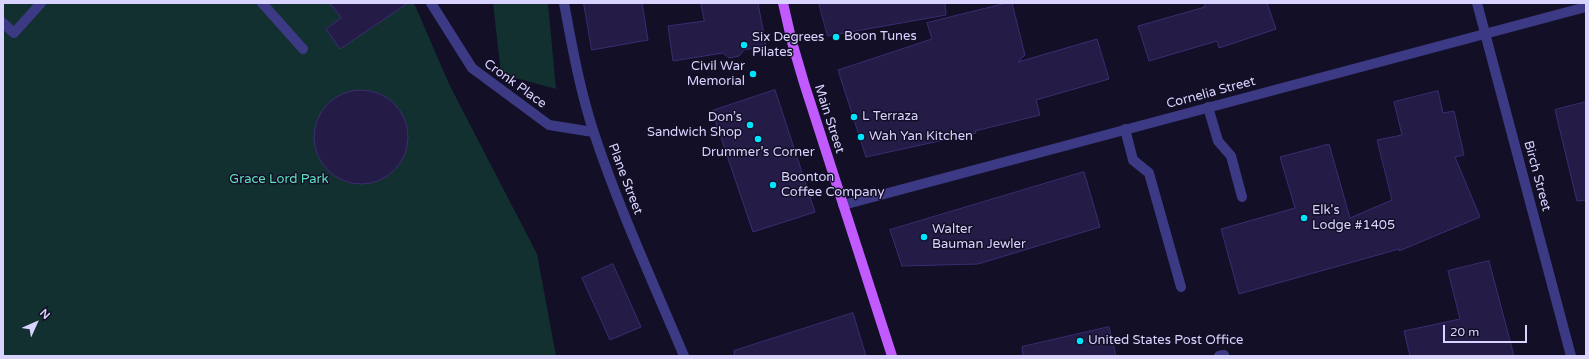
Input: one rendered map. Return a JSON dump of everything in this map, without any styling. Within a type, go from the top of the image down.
[{"type":"main road","name":"Main Street","points":[[783,3],[794,49],[892,356]]},
{"type":"street","points":[[3,23],[14,33],[41,3]]},
{"type":"street","points":[[262,3],[302,49]]},
{"type":"street","name":"Cronk Place","points":[[431,3],[472,68],[549,125],[593,132]]},
{"type":"street","name":"Plane Street","points":[[564,3],[578,74],[593,132],[622,210],[684,356]]},
{"type":"street","name":"Birch Street","points":[[1478,3],[1571,356]]},
{"type":"street","name":"Cornelia Street","points":[[843,205],[1586,7]]},
{"type":"street","points":[[1208,107],[1218,141],[1231,156],[1242,197]]},
{"type":"street","points":[[1125,129],[1133,160],[1149,173],[1181,287]]},
{"type":"street","points":[[1219,356],[1224,354],[1224,356]]},
{"type":"green space","name":"Grace Lord Park","points":[[3,3],[414,3],[450,86],[537,254],[556,356],[3,356]]},
{"type":"green space","points":[[493,3],[548,3],[556,89],[501,74]]},
{"type":"building","points":[[330,3],[408,3],[340,49],[326,29],[341,18]]},
{"type":"building","points":[[584,3],[642,3],[648,40],[592,50]]},
{"type":"building","points":[[701,3],[758,3],[766,46],[744,50],[739,56],[729,58],[723,53],[673,61],[668,26],[704,21]]},
{"type":"building","points":[[819,3],[945,3],[946,15],[828,36]]},
{"type":"building","points":[[1012,3],[1025,55],[1018,62],[1097,39],[1109,79],[1036,100],[1040,115],[975,131],[976,133],[866,157],[838,70],[932,39],[927,23]]},
{"type":"building","points":[[1204,3],[1267,3],[1276,29],[1219,48],[1217,41],[1149,61],[1138,26],[1205,7]]},
{"type":"building","points":[[361,90],[379,94],[394,104],[404,119],[408,137],[404,155],[394,170],[379,180],[361,184],[343,180],[328,170],[318,155],[314,137],[318,119],[328,104],[343,94]]},
{"type":"building","points":[[775,90],[815,212],[753,232],[712,111]]},
{"type":"building","points":[[1438,91],[1443,113],[1454,111],[1464,155],[1455,157],[1480,217],[1399,251],[1399,249],[1239,294],[1221,229],[1295,208],[1280,157],[1329,144],[1350,218],[1392,200],[1377,140],[1402,135],[1394,102]]},
{"type":"building","points":[[1586,102],[1586,200],[1577,201],[1555,110]]},
{"type":"building","points":[[1084,172],[1100,227],[978,264],[902,266],[890,230]]},
{"type":"building","points":[[1489,261],[1514,356],[1410,356],[1404,331],[1460,319],[1448,271]]},
{"type":"building","points":[[613,264],[641,327],[610,340],[582,278]]},
{"type":"building","points":[[853,313],[866,356],[735,356],[734,351]]},
{"type":"building","name":"United States Post Office","points":[[1109,327],[1116,356],[1023,356],[1022,347]]},
{"type":"place","name":"Boon Tunes","points":[[836,37]]},
{"type":"place","name":"Six Degrees Pilates","points":[[744,45]]},
{"type":"place","name":"Civil War Memorial","points":[[753,74]]},
{"type":"place","name":"L Terraza","points":[[854,117]]},
{"type":"place","name":"Don’s Sandwich Shop","points":[[750,125]]},
{"type":"place","name":"Wah Yan Kitchen","points":[[861,137]]},
{"type":"place","name":"Drummer’s Corner","points":[[758,139]]},
{"type":"place","name":"Boonton Coffee Company","points":[[773,185]]},
{"type":"place","name":"Elk's Lodge #1405","points":[[1304,218]]},
{"type":"place","name":"Walter Bauman Jewler","points":[[924,237]]},
{"type":"place","name":"United States Post Office","points":[[1080,341]]}]
